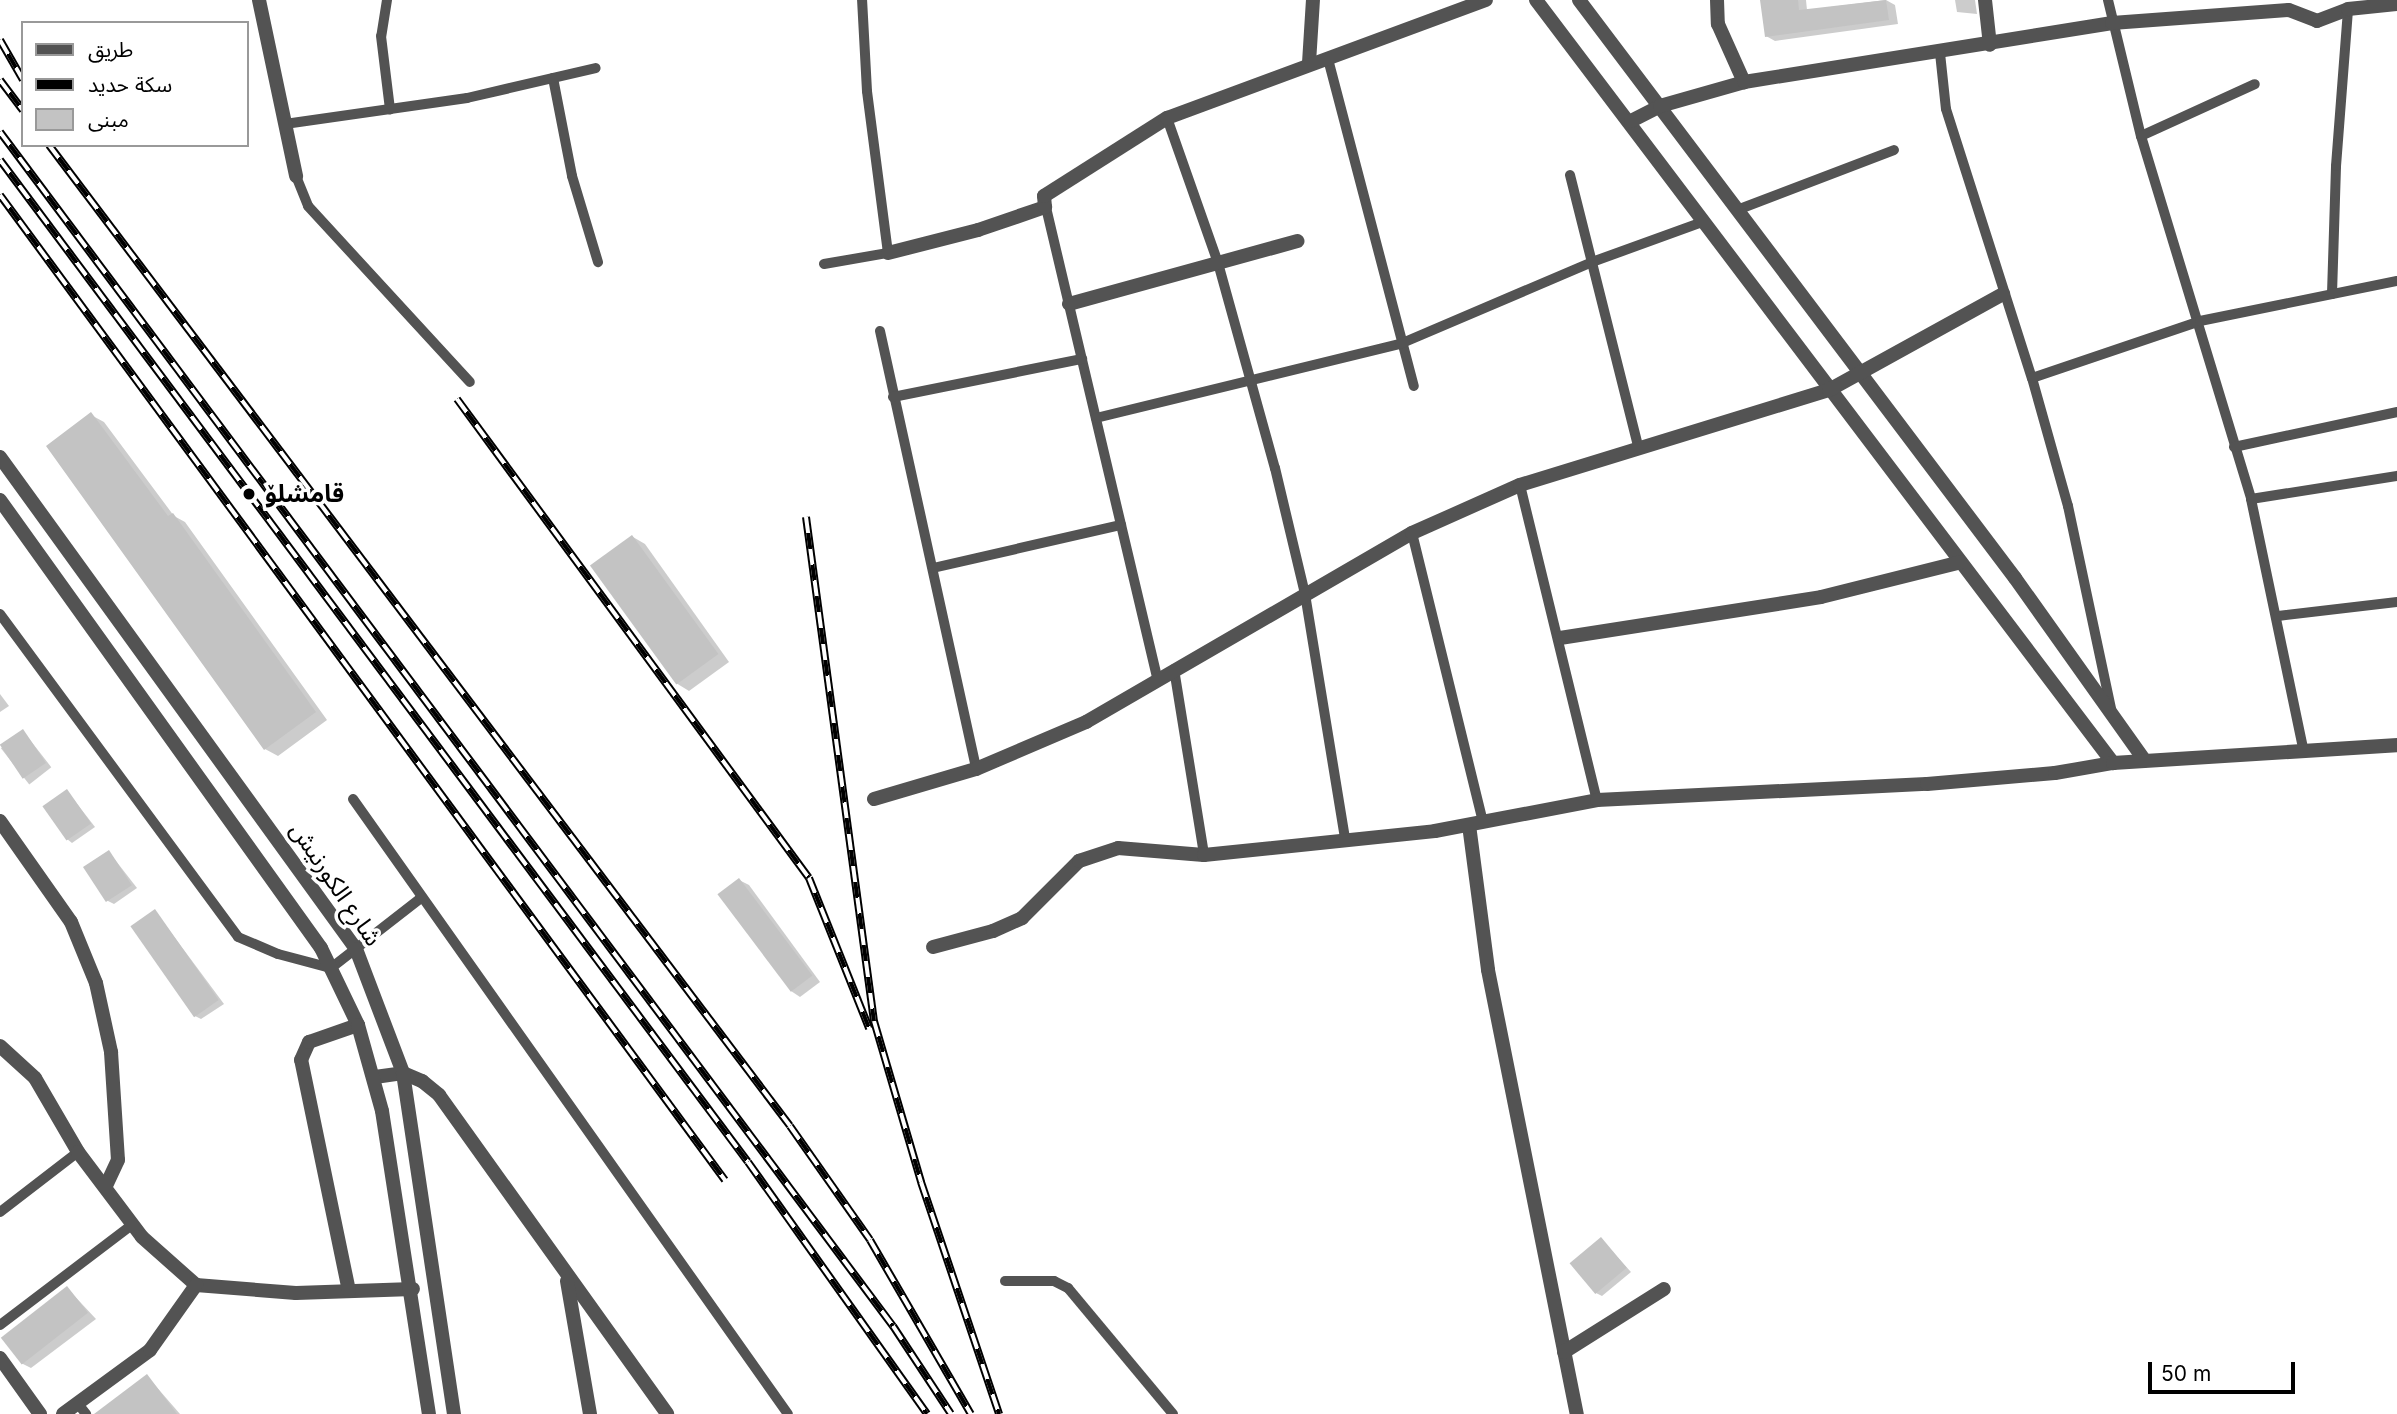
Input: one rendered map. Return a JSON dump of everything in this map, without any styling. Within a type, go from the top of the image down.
[{"type":"street","points":[[259,0],[296,176]]},
{"type":"street","points":[[1310,63],[1312,0]]},
{"type":"street","points":[[888,253],[978,230],[1045,207],[1044,196],[1167,117],[1486,0]]},
{"type":"street","points":[[1536,0],[1631,121],[1829,390],[2113,763]]},
{"type":"street","points":[[1579,0],[2111,709],[2145,761]]},
{"type":"street","points":[[1717,0],[1718,24],[1744,82]]},
{"type":"street","points":[[1985,0],[1990,45]]},
{"type":"street","points":[[1631,121],[1660,106],[1744,82],[1990,45],[2112,23],[2289,10],[2317,21],[2348,9],[2397,4]]},
{"type":"street","points":[[1069,304],[1297,241]]},
{"type":"street","points":[[874,799],[976,769],[1086,722],[1412,533],[1520,485],[1829,390],[2003,294]]},
{"type":"street","name":"شارع الكورنيش","points":[[0,457],[356,949],[403,1073],[454,1414]]},
{"type":"street","name":"شارع الكورنيش","points":[[0,500],[321,948],[358,1025],[375,1077],[413,1289],[429,1414]]},
{"type":"street","points":[[1560,638],[1821,597],[1961,562]]},
{"type":"street","points":[[933,947],[993,931],[1022,918],[1079,861],[1118,848],[1204,855],[1476,824],[1597,800],[1927,784],[2055,773],[2113,763],[2304,753],[2397,745]]},
{"type":"street","points":[[0,821],[71,922],[96,983],[111,1052],[118,1160],[106,1186]]},
{"type":"street","points":[[1476,824],[1488,970],[1577,1414]]},
{"type":"street","points":[[349,1291],[301,1060],[309,1042],[358,1025]]},
{"type":"street","points":[[0,1046],[35,1078],[78,1152],[153,1249],[196,1284],[296,1293],[413,1289]]},
{"type":"street","points":[[375,1077],[403,1073],[422,1081],[439,1096],[667,1414]]},
{"type":"street","points":[[567,1276],[590,1414]]},
{"type":"street","points":[[64,1414],[82,1409],[150,1350],[196,1284]]},
{"type":"street","points":[[1564,1352],[1664,1289]]},
{"type":"street","points":[[0,1358],[40,1414]]},
{"type":"lane","points":[[387,0],[382,36],[390,109]]},
{"type":"lane","points":[[824,264],[888,253],[867,91],[862,0]]},
{"type":"lane","points":[[2108,0],[2141,136],[2200,321],[2251,499],[2278,616],[2304,753]]},
{"type":"lane","points":[[2332,294],[2335,176],[2348,9]]},
{"type":"lane","points":[[1940,53],[1946,109],[2003,294],[2032,377],[2068,506],[2111,709]]},
{"type":"lane","points":[[1328,59],[1413,386]]},
{"type":"lane","points":[[285,124],[390,109],[596,68]]},
{"type":"lane","points":[[553,78],[572,176],[598,262]]},
{"type":"lane","points":[[2141,136],[2255,84]]},
{"type":"lane","points":[[1167,117],[1218,263],[1305,594],[1345,838]]},
{"type":"lane","points":[[1737,210],[1894,150]]},
{"type":"lane","points":[[1570,175],[1639,449]]},
{"type":"lane","points":[[296,176],[308,206],[470,383]]},
{"type":"lane","points":[[1044,196],[1158,680]]},
{"type":"lane","points":[[1096,418],[1251,383],[1400,344],[1592,262],[1705,221]]},
{"type":"lane","points":[[2032,377],[2200,321],[2397,281]]},
{"type":"lane","points":[[880,331],[976,769]]},
{"type":"lane","points":[[893,397],[1082,359]]},
{"type":"lane","points":[[2234,447],[2397,411]]},
{"type":"lane","points":[[2251,499],[2397,476]]},
{"type":"lane","points":[[1520,485],[1560,638],[1597,800]]},
{"type":"lane","points":[[933,568],[1121,525]]},
{"type":"lane","points":[[1412,533],[1476,824]]},
{"type":"lane","points":[[2278,616],[2397,602]]},
{"type":"lane","points":[[0,614],[225,924],[257,947],[331,968],[421,898]]},
{"type":"lane","points":[[1174,669],[1204,855]]},
{"type":"lane","points":[[353,799],[788,1414]]},
{"type":"lane","points":[[0,1212],[78,1152]]},
{"type":"lane","points":[[0,1325],[133,1224]]},
{"type":"lane","points":[[1005,1281],[1054,1281],[1068,1288],[1173,1414]]},
{"type":"building","points":[[1760,0],[1798,0],[1799,10],[1886,0],[1889,20],[1765,37]]},
{"type":"building","points":[[91,412],[168,516],[173,513],[316,712],[264,750],[46,446]]},
{"type":"building","points":[[632,535],[718,654],[676,684],[590,566]]},
{"type":"building","points":[[23,729],[46,763],[23,779],[0,745]]},
{"type":"building","points":[[67,789],[91,823],[67,841],[42,806]]},
{"type":"building","points":[[109,850],[132,885],[106,902],[83,867]]},
{"type":"building","points":[[739,878],[812,975],[791,992],[717,894]]},
{"type":"building","points":[[155,909],[219,1000],[194,1017],[130,926]]},
{"type":"building","points":[[1601,1237],[1627,1268],[1595,1294],[1570,1263]]},
{"type":"building","points":[[67,1286],[88,1313],[22,1365],[1,1338]]},
{"type":"building","points":[[147,1374],[177,1414],[94,1414]]},
{"type":"railway","points":[[0,40],[21,77]]},
{"type":"railway","points":[[0,80],[21,107]]},
{"type":"railway","points":[[0,132],[893,1326],[951,1414]]},
{"type":"railway","points":[[51,147],[790,1126],[870,1240],[971,1414]]},
{"type":"railway","points":[[0,160],[748,1162],[927,1414]]},
{"type":"railway","points":[[0,195],[725,1180]]},
{"type":"railway","points":[[457,399],[809,878],[869,1028]]},
{"type":"railway","points":[[806,517],[874,1021],[921,1182],[999,1414]]},
{"type":"place","name":"قامشلۆ","points":[[249,494]]}]
